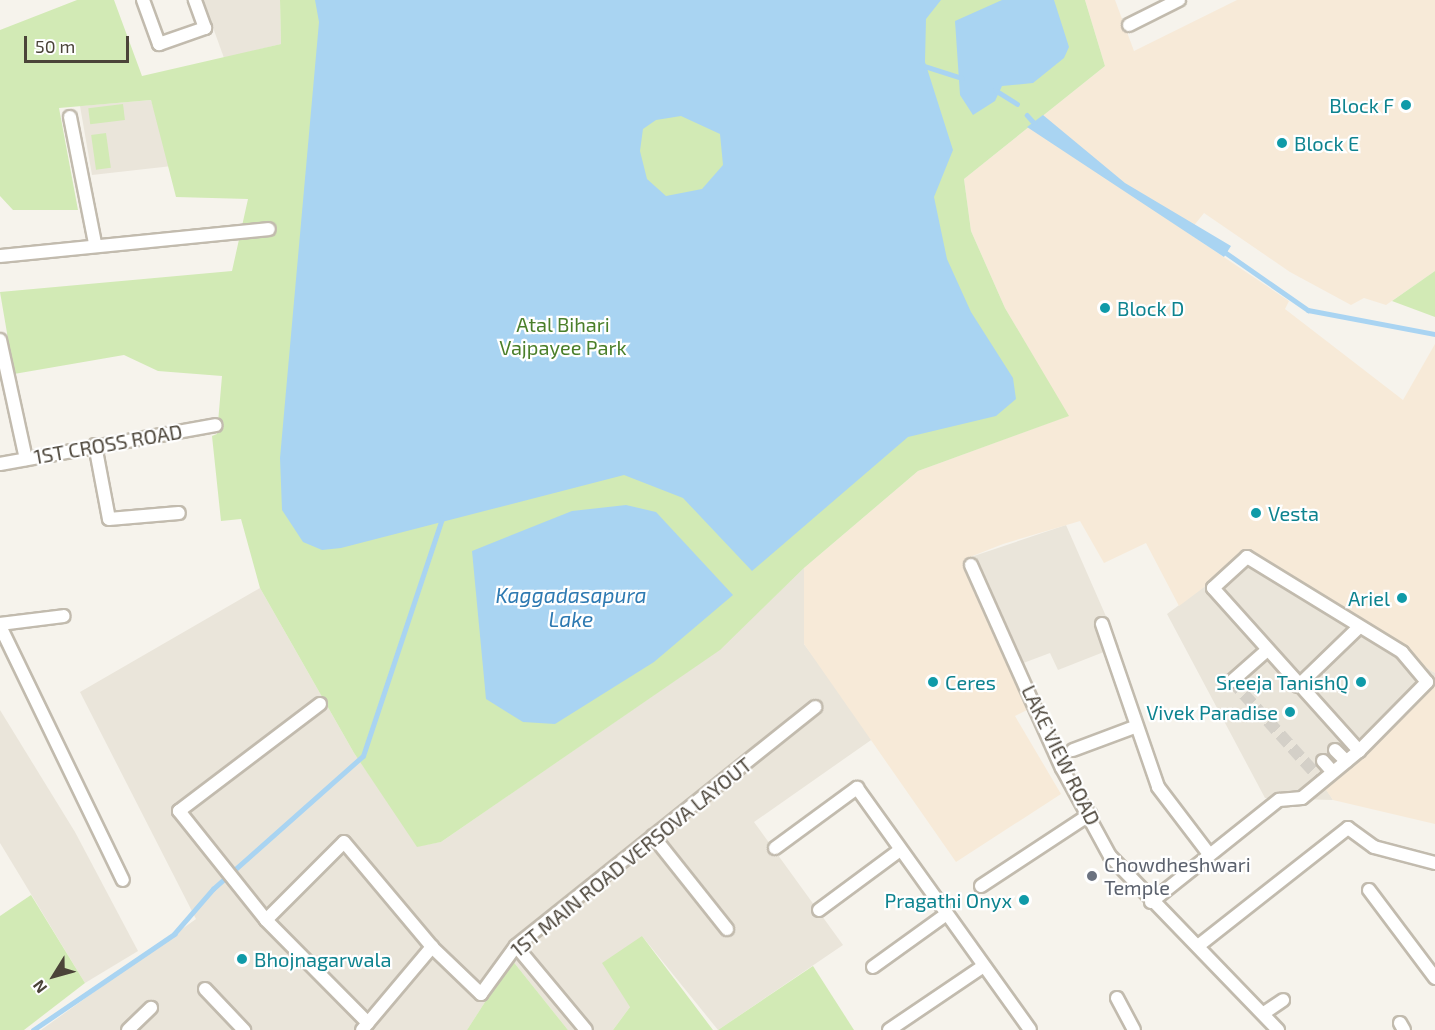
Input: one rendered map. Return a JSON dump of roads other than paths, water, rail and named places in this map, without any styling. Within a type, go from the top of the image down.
[{"type":"street","points":[[143,0],[159,44],[205,28],[195,0]]},
{"type":"street","points":[[1129,25],[1179,0]]},
{"type":"street","points":[[70,117],[95,243]]},
{"type":"street","points":[[0,256],[95,243],[269,229]]},
{"type":"street","points":[[0,340],[26,459]]},
{"type":"street","name":"1ST CROSS ROAD","points":[[0,464],[95,445],[216,425]]},
{"type":"street","points":[[95,445],[109,519],[179,513]]},
{"type":"street","points":[[1151,902],[1280,800],[1302,798],[1346,761],[1427,682],[1402,652],[1358,628],[1247,557],[1213,588],[1298,686],[1346,761]]},
{"type":"street","name":"LAKE VIEW ROAD","points":[[971,565],[1062,768],[1090,814],[1110,856],[1151,902],[1198,946],[1278,1030]]},
{"type":"street","points":[[64,616],[0,625],[123,880]]},
{"type":"street","points":[[1102,624],[1135,727],[1158,787],[1209,854]]},
{"type":"street","points":[[1298,686],[1358,628]]},
{"type":"street","points":[[1232,681],[1266,651]]},
{"type":"street","points":[[266,920],[344,842],[432,947],[365,1026],[266,920],[179,811],[320,704]]},
{"type":"street","name":"1ST MAIN ROAD VERSOVA LAYOUT","points":[[432,947],[481,994],[516,946],[815,707]]},
{"type":"street","points":[[1073,750],[1135,727]]},
{"type":"street","points":[[1329,756],[1346,761]]},
{"type":"street","points":[[775,848],[856,788],[945,916],[1030,1030]]},
{"type":"street","points":[[981,886],[1090,814]]},
{"type":"street","points":[[1198,946],[1348,828],[1374,847],[1435,863]]},
{"type":"street","points":[[653,836],[728,929]]},
{"type":"street","points":[[819,910],[900,850]]},
{"type":"street","points":[[1370,890],[1435,978]]},
{"type":"street","points":[[873,967],[945,916]]},
{"type":"street","points":[[516,946],[586,1030]]},
{"type":"street","points":[[889,1030],[982,967]]},
{"type":"street","points":[[205,989],[244,1030]]},
{"type":"street","points":[[1117,998],[1134,1030]]},
{"type":"street","points":[[1264,1013],[1283,1000]]},
{"type":"street","points":[[128,1030],[151,1008]]},
{"type":"water","name":"Atal Bihari Vajpayee Park","points":[[315,0],[941,0],[926,19],[925,62],[953,150],[934,197],[947,259],[971,312],[1013,378],[1016,399],[996,416],[908,437],[752,571],[683,498],[624,475],[341,548],[322,550],[303,542],[282,510],[280,458],[319,22]],"holes":[[[681,116],[720,134],[723,165],[702,189],[666,196],[647,179],[640,151],[643,129],[656,120]]]},
{"type":"water","points":[[1002,0],[1054,0],[1069,47],[1064,58],[1033,83],[1002,86],[995,101],[973,115],[960,95],[955,21]]},
{"type":"water","points":[[1043,115],[1125,183],[1231,246],[1224,257],[1027,127]]},
{"type":"water","name":"Kaggadasapura Lake","points":[[626,505],[656,512],[733,595],[654,662],[555,724],[523,722],[486,699],[472,551],[572,511]]},
{"type":"waterway","points":[[921,65],[962,78]]},
{"type":"waterway","points":[[995,90],[1017,104]]},
{"type":"waterway","points":[[1027,115],[1036,125]]},
{"type":"waterway","points":[[1222,250],[1308,310],[1435,334]]},
{"type":"waterway","points":[[33,1030],[174,934],[213,889],[363,756],[442,518]]},
{"type":"tunnel","points":[[1232,681],[1321,780]]},
{"type":"place","name":"Block F","points":[[1406,105]]},
{"type":"place","name":"Block E","points":[[1282,143]]},
{"type":"place","name":"Block D","points":[[1105,308]]},
{"type":"place","name":"Vesta","points":[[1256,513]]},
{"type":"place","name":"Ariel","points":[[1402,598]]},
{"type":"place","name":"Ceres","points":[[933,682]]},
{"type":"place","name":"Sreeja TanishQ","points":[[1361,682]]},
{"type":"place","name":"Vivek Paradise","points":[[1290,712]]},
{"type":"place","name":"Chowdheshwari Temple","points":[[1092,876]]},
{"type":"place","name":"Pragathi Onyx","points":[[1024,900]]},
{"type":"place","name":"Bhojnagarwala","points":[[242,959]]}]
